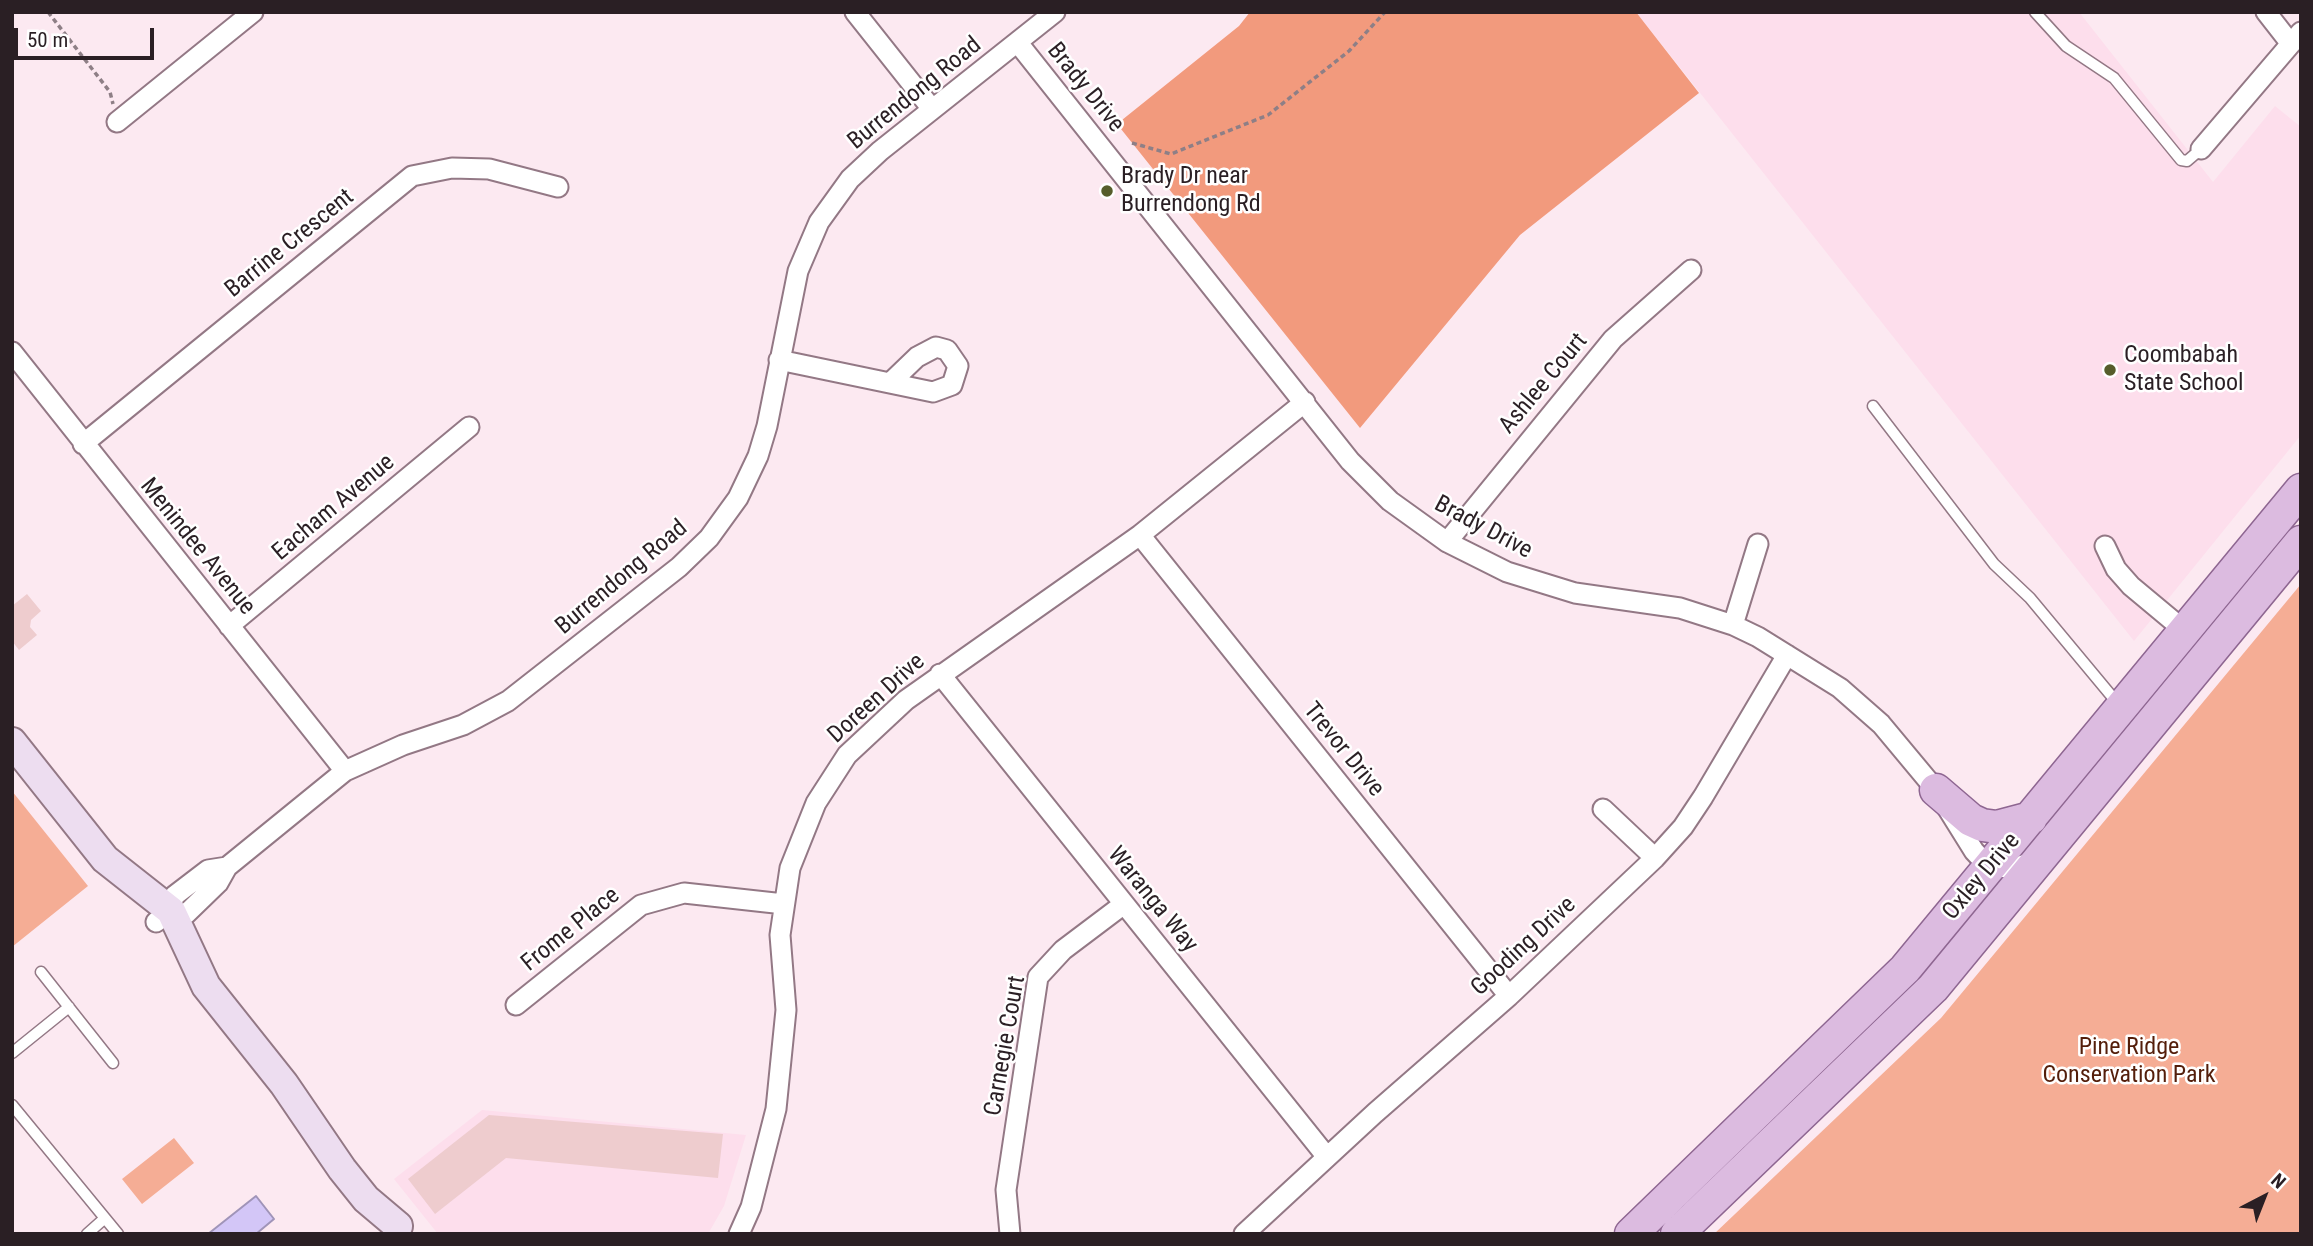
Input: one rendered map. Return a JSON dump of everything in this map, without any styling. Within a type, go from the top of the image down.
[{"type":"main road","name":"Oxley Drive","points":[[1631,1234],[1905,969],[2301,490]]},
{"type":"main road","name":"Oxley Drive","points":[[1678,1234],[1906,1016],[1983,929],[2301,542]]},
{"type":"main road","points":[[1936,790],[1971,820],[1982,825],[1997,827],[2031,818]]},
{"type":"main road","points":[[1824,1050],[1871,1022],[1918,976],[1967,917],[1978,913],[1984,921],[1983,929]]},
{"type":"street","points":[[117,122],[253,12]]},
{"type":"street","points":[[855,12],[932,109]]},
{"type":"street","name":"Burrendong Road","points":[[163,916],[174,896],[208,870],[227,867],[345,771],[403,745],[463,725],[508,701],[694,553],[722,522],[749,476],[767,426],[799,271],[819,222],[850,179],[932,109],[1055,12]]},
{"type":"street","points":[[2201,149],[2296,38],[2266,12]]},
{"type":"street","name":"Brady Drive","points":[[1017,43],[1374,486],[1447,542],[1507,572],[1575,593],[1680,608],[1732,625],[1787,654],[1830,681],[1862,706],[1936,790],[1974,851],[1990,868]]},
{"type":"street","name":"Barrine Crescent","points":[[83,444],[412,176],[452,168],[489,169],[558,187]]},
{"type":"street","name":"Ashlee Court","points":[[1447,542],[1613,339],[1691,270]]},
{"type":"street","name":"Menindee Avenue","points":[[12,352],[345,771]]},
{"type":"street","points":[[779,360],[891,382]]},
{"type":"street","name":"Doreen Drive","points":[[739,1234],[751,1207],[776,1109],[786,1010],[780,935],[790,868],[816,803],[847,755],[906,700],[1140,535],[1305,402]]},
{"type":"street","name":"Eacham Avenue","points":[[229,626],[470,427]]},
{"type":"street","name":"Trevor Drive","points":[[1140,535],[1509,996]]},
{"type":"street","points":[[1732,625],[1758,544]]},
{"type":"street","points":[[2105,546],[2116,569],[2185,631]]},
{"type":"street","name":"Gooding Drive","points":[[1244,1234],[1326,1157],[1509,996],[1655,859],[1703,797],[1787,654]]},
{"type":"street","name":"Waranga Way","points":[[940,674],[1326,1157]]},
{"type":"street","points":[[12,742],[105,859],[120,887],[163,916],[172,954],[206,986],[284,1084],[342,1169],[396,1231]]},
{"type":"street","points":[[1603,809],[1655,859]]},
{"type":"street","points":[[1990,868],[2017,867],[2040,860]]},
{"type":"street","name":"Frome Place","points":[[516,1005],[641,905],[684,893],[784,904]]},
{"type":"street","name":"Carnegie Court","points":[[1010,1234],[1006,1190],[1038,977],[1063,950],[1124,904]]},
{"type":"lane","points":[[2035,12],[2066,46],[2114,78],[2181,160],[2187,161],[2201,149]]},
{"type":"lane","points":[[1872,406],[1993,564],[2030,598],[2122,708]]},
{"type":"lane","points":[[41,972],[113,1063]]},
{"type":"lane","points":[[12,1053],[69,1007]]},
{"type":"lane","points":[[12,1105],[118,1234]]},
{"type":"lane","points":[[87,1234],[106,1218]]},
{"type":"path","points":[[48,12],[110,92],[117,122]]},
{"type":"path","points":[[1132,143],[1171,154],[1268,115],[1349,51],[1385,12]]},
{"type":"shaded area","points":[[1250,12],[1636,12],[1699,93],[1520,235],[1360,428],[1117,124],[1239,26]]},
{"type":"shaded area","name":"Coombabah State School","points":[[1636,12],[2079,12],[2213,182],[2275,106],[2301,127],[2301,435],[2134,641]]},
{"type":"shaded area","points":[[482,1110],[746,1135],[724,1206],[708,1234],[438,1234],[394,1179]]},
{"type":"shaded area","points":[[256,1196],[274,1219],[256,1234],[208,1234]]},
{"type":"green space","name":"Pine Ridge Conservation Park","points":[[2301,584],[2301,1234],[1714,1234],[1941,1018]]},
{"type":"green space","points":[[12,791],[88,886],[12,947]]},
{"type":"green space","points":[[174,1138],[194,1163],[142,1204],[122,1179]]},
{"type":"building","points":[[27,594],[41,611],[31,620],[30,627],[37,635],[19,650],[12,641],[12,606]]},
{"type":"building","points":[[489,1115],[723,1134],[718,1178],[506,1158],[435,1214],[408,1179]]},
{"type":"place","name":"Brady Dr near Burrendong Rd","points":[[1107,191]]},
{"type":"place","name":"Coombabah State School","points":[[2110,370]]}]
